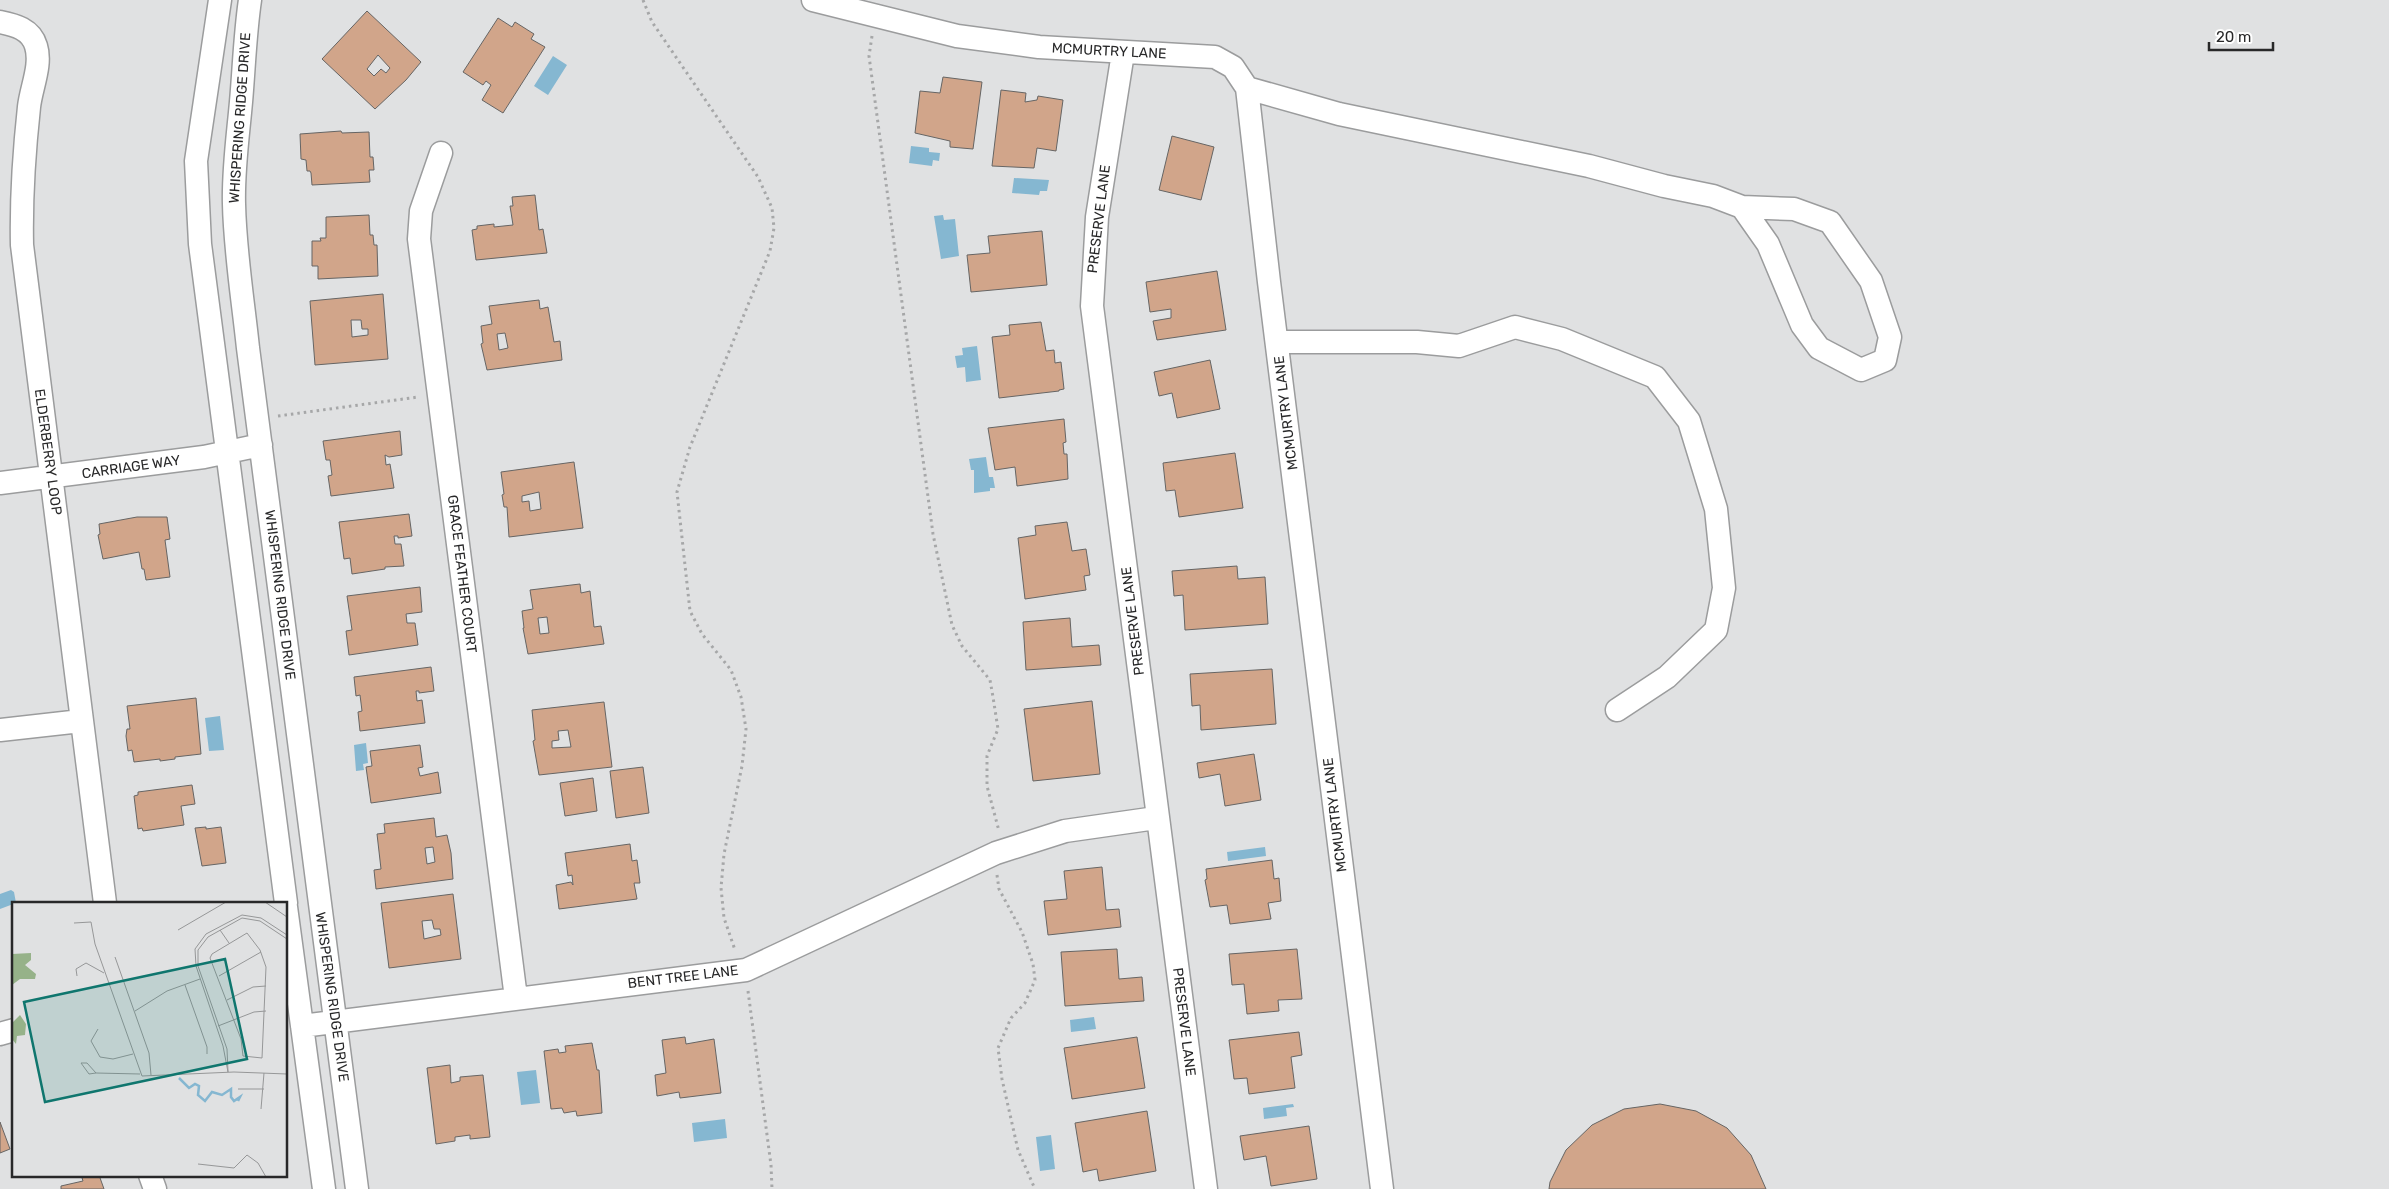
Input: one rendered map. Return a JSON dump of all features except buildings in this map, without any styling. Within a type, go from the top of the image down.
[{"type":"street","points":[[220,0],[196,161],[200,244],[286,902]]},
{"type":"street","name":"WHISPERING RIDGE DRIVE","points":[[250,0],[244,38],[241,103],[234,163],[234,206],[248,348],[357,1189]]},
{"type":"street","name":"MCMURTRY LANE","points":[[813,0],[957,36],[1039,48],[1215,57],[1233,67],[1248,88],[1277,342],[1382,1189]]},
{"type":"street","name":"ELDERBERRY LOOP","points":[[0,22],[23,28],[36,46],[37,63],[30,99],[22,171],[22,245],[105,902]]},
{"type":"street","name":"PRESERVE LANE","points":[[1123,53],[1097,217],[1092,306],[1128,575],[1156,818],[1206,1189]]},
{"type":"street","points":[[1248,88],[1339,114],[1589,166],[1664,186],[1713,196],[1742,207],[1794,208],[1830,222],[1871,281],[1890,337],[1884,360],[1861,370],[1819,348],[1802,325],[1768,244],[1742,207]]},
{"type":"street","name":"GRACE FEATHER COURT","points":[[441,153],[421,211],[419,239],[516,998]]},
{"type":"street","points":[[1277,342],[1417,342],[1459,346],[1515,327],[1562,339],[1656,377],[1689,421],[1716,509],[1724,588],[1716,630],[1667,677],[1617,710]]},
{"type":"street","name":"CARRIAGE WAY","points":[[0,483],[51,478],[204,456],[261,445]]},
{"type":"street","points":[[0,730],[81,721]]},
{"type":"street","name":"BENT TREE LANE","points":[[302,1026],[746,970],[996,853],[1065,830],[1156,818]]},
{"type":"street","points":[[288,922],[324,1189]]},
{"type":"street","points":[[150,1176],[155,1189]]},
{"type":"path","points":[[643,0],[652,22],[758,177],[772,208],[774,228],[770,250],[690,446],[677,492],[690,611],[702,634],[731,670],[741,697],[744,721],[742,766],[724,854],[721,888],[724,918],[732,944],[746,970],[772,1165],[772,1189]]},
{"type":"path","points":[[874,15],[869,56],[933,534],[952,625],[962,646],[990,680],[998,729],[987,756],[987,786],[999,832],[996,853],[998,890],[1022,932],[1033,964],[1035,980],[1025,1003],[1011,1018],[998,1048],[1002,1078],[1018,1150],[1035,1189]]},
{"type":"path","points":[[257,418],[439,394]]},
{"type":"water","points":[[553,56],[567,65],[548,95],[534,86]]},
{"type":"water","points":[[911,146],[929,148],[929,152],[940,153],[939,161],[933,160],[932,166],[909,163]]},
{"type":"water","points":[[1014,178],[1049,180],[1047,191],[1040,191],[1039,195],[1012,193]]},
{"type":"water","points":[[943,215],[944,220],[955,219],[959,256],[941,259],[934,216]]},
{"type":"water","points":[[977,346],[981,380],[966,382],[965,367],[957,368],[955,356],[963,355],[962,348]]},
{"type":"water","points":[[986,457],[989,477],[993,477],[995,488],[990,488],[990,491],[974,493],[974,470],[971,470],[969,459]]},
{"type":"water","points":[[220,716],[224,750],[209,751],[205,718]]},
{"type":"water","points":[[366,743],[368,763],[363,764],[364,770],[356,771],[354,745]]},
{"type":"water","points":[[1265,847],[1266,856],[1228,861],[1227,852]]},
{"type":"water","points":[[11,890],[14,892],[16,902],[12,902],[12,904],[0,909],[0,894]]},
{"type":"water","points":[[1094,1017],[1096,1029],[1071,1032],[1070,1020]]},
{"type":"water","points":[[536,1070],[540,1103],[521,1105],[517,1072]]},
{"type":"water","points":[[1293,1104],[1294,1107],[1286,1108],[1287,1116],[1264,1119],[1263,1108]]},
{"type":"water","points":[[725,1119],[727,1138],[694,1142],[692,1123]]},
{"type":"water","points":[[1051,1135],[1055,1169],[1040,1171],[1036,1137]]}]
